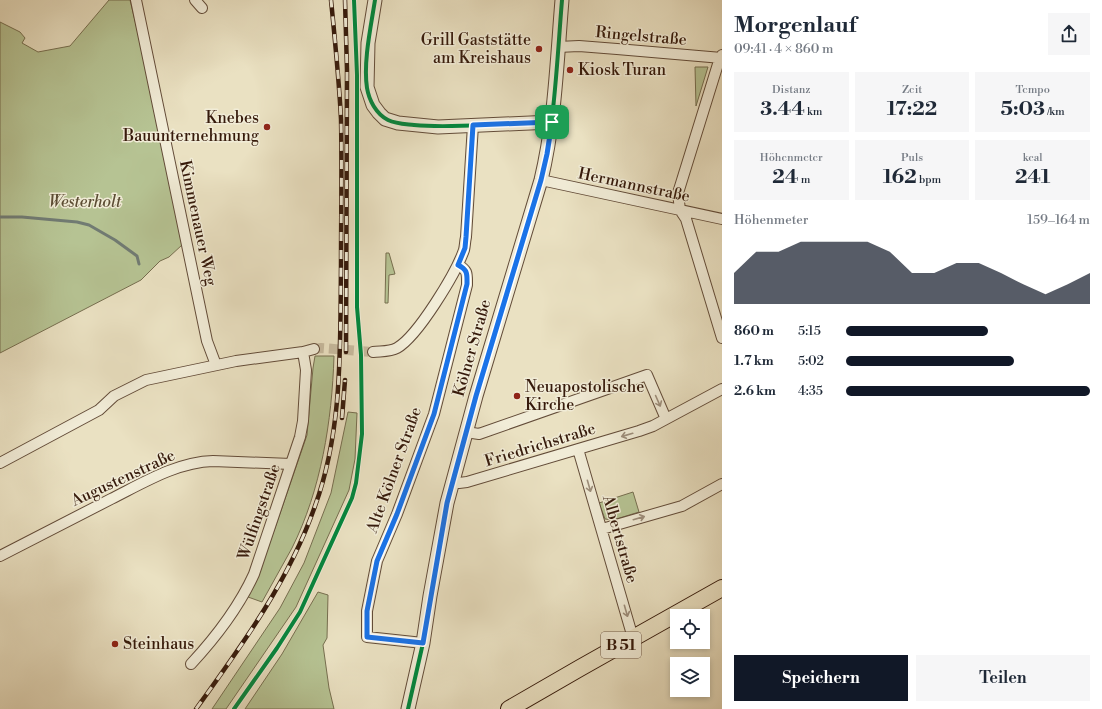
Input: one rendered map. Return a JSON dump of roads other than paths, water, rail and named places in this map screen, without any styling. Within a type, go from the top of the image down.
[{"type":"main road","name":"B 51","points":[[515,708],[633,638],[722,588]]},
{"type":"street","name":"Kimmenauer Weg","points":[[136,0],[207,341],[216,365]]},
{"type":"street","points":[[195,0],[202,8]]},
{"type":"street","points":[[375,0],[368,42],[367,87],[372,103],[386,119],[398,123],[438,127],[552,122]]},
{"type":"street","name":"Kölner Straße","points":[[409,708],[423,643],[440,537],[452,482],[541,180],[547,154],[552,122],[562,0]]},
{"type":"street","name":"Ringelstraße","points":[[558,47],[579,46],[722,57]]},
{"type":"street","points":[[722,57],[678,193],[680,210],[686,219],[722,338]]},
{"type":"street","points":[[373,352],[393,350],[403,344],[414,333],[458,265],[465,248],[473,125]]},
{"type":"street","name":"Hermannstraße","points":[[541,180],[722,219]]},
{"type":"street","name":"Alte Kölner Straße","points":[[423,643],[367,637],[367,611],[377,561],[397,514],[434,414],[467,284],[466,271],[458,265]]},
{"type":"street","points":[[0,463],[100,410],[114,396],[146,380],[216,365],[314,349]]},
{"type":"street","name":"Wülfingstraße","points":[[191,664],[209,645],[248,586],[254,574],[300,437],[306,370],[303,352]]},
{"type":"street","points":[[466,432],[479,434],[647,375],[666,419]]},
{"type":"street","name":"Friedrichstraße","points":[[452,482],[467,482],[639,431],[653,426],[722,389]]},
{"type":"street","name":"Albertstraße","points":[[578,449],[633,638]]},
{"type":"street","name":"Augustenstraße","points":[[0,556],[155,477],[188,464],[213,461],[291,464]]},
{"type":"street","points":[[602,529],[682,506],[722,484]]},
{"type":"waterway","points":[[0,217],[22,217],[77,222],[89,225],[115,240],[137,256],[139,264]]},
{"type":"tunnel","points":[[314,349],[321,348],[373,352]]},
{"type":"railway","points":[[196,709],[263,612],[292,560],[315,506],[331,447],[340,357],[341,296],[341,119],[331,0]]},
{"type":"railway","points":[[345,0],[347,70],[346,352]]},
{"type":"railway","points":[[342,418],[345,380]]},
{"type":"place","name":"Grill Gaststätte am Kreishaus","points":[[539,49]]},
{"type":"place","name":"Kiosk Turan","points":[[570,70]]},
{"type":"place","name":"Knebes Bauunternehmung","points":[[267,127]]},
{"type":"place","name":"Neuapostolische Kirche","points":[[517,396]]},
{"type":"place","name":"Steinhaus","points":[[115,644]]},
{"type":"park label","name":"Westerholt","points":[[85,202]]}]
